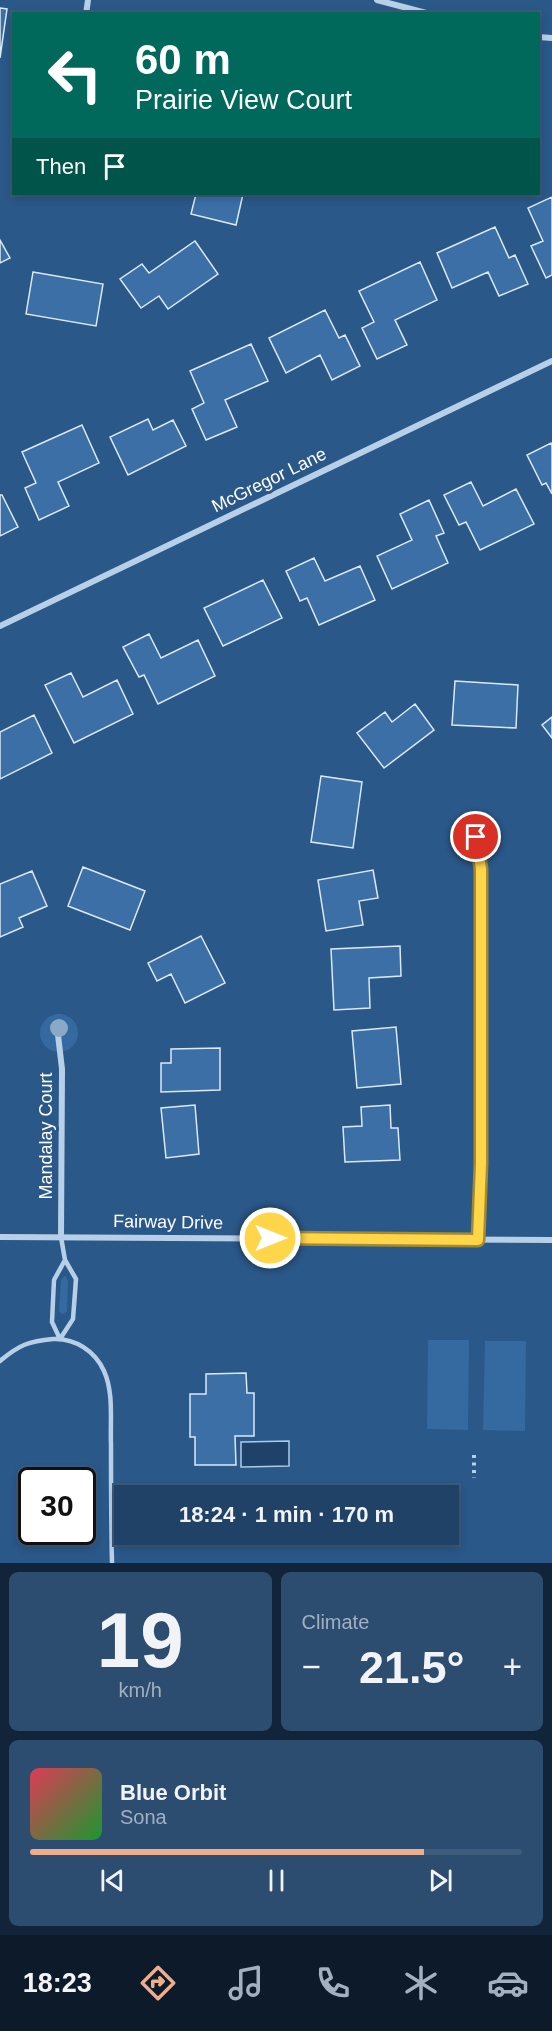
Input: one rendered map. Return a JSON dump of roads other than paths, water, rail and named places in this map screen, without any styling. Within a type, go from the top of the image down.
[{"type":"street","points":[[377,0],[422,12]]},
{"type":"street","name":"McGregor Lane","points":[[0,626],[552,361]]},
{"type":"street","points":[[476,837],[481,869],[481,1164],[478,1240]]},
{"type":"street","name":"Mandalay Court","points":[[58,1035],[62,1069],[62,1237]]},
{"type":"street","name":"Fairway Drive","points":[[0,1238],[552,1240]]},
{"type":"lane","points":[[60,1339],[74,1318],[76,1279],[65,1260],[62,1237]]},
{"type":"lane","points":[[60,1339],[52,1322],[54,1280],[65,1260]]},
{"type":"lane","points":[[0,1361],[14,1348],[32,1341],[60,1339],[81,1345],[94,1356],[104,1370],[110,1400],[112,1563]]}]
